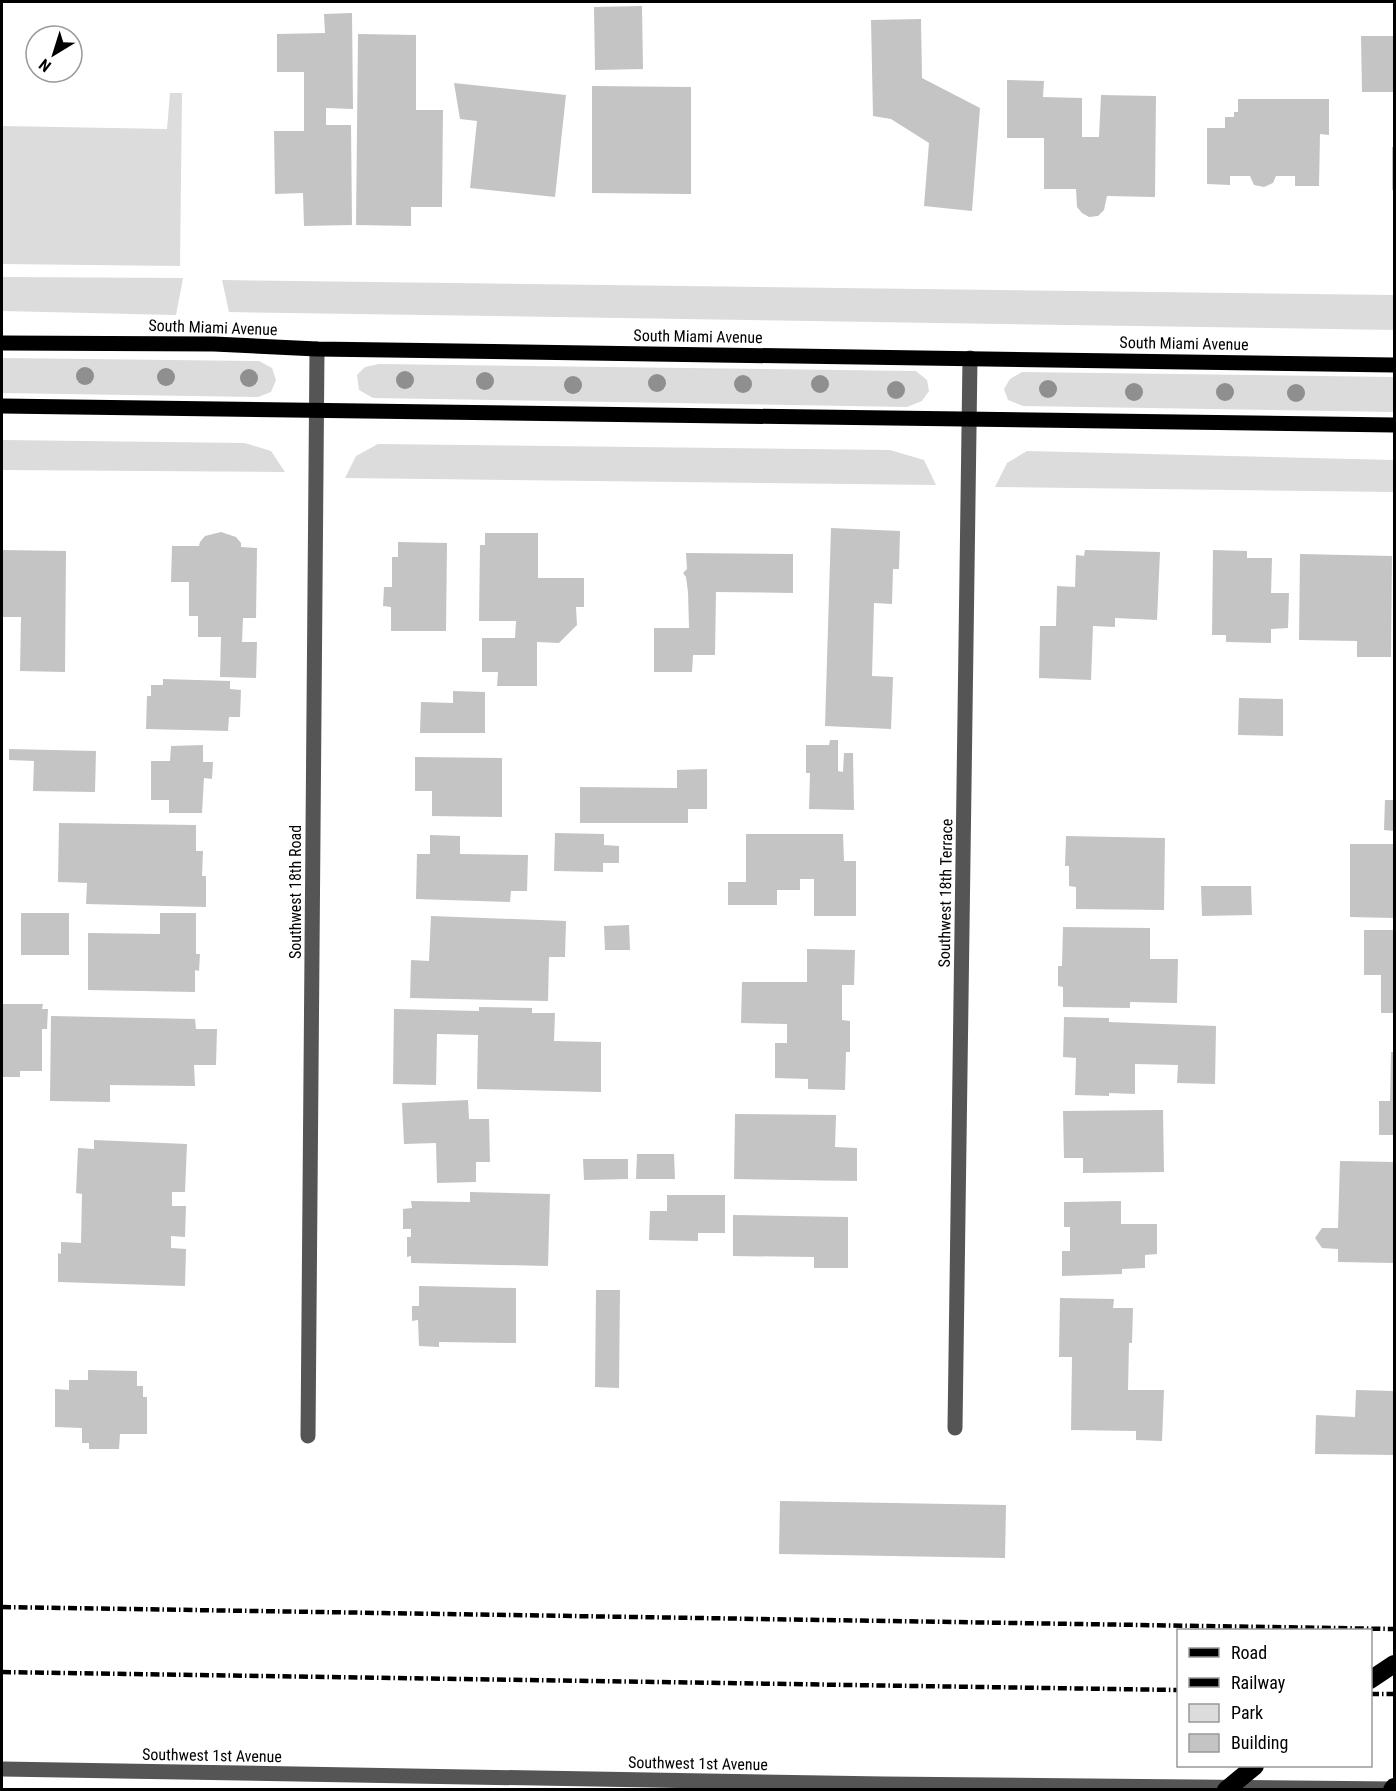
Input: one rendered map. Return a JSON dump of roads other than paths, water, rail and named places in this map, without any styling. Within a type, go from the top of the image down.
[{"type":"highway","points":[[1372,1679],[1395,1664]]},
{"type":"highway","points":[[1226,1790],[1254,1767]]},
{"type":"main road","name":"South Miami Avenue","points":[[2,343],[214,344],[317,349],[1395,365]]},
{"type":"main road","points":[[2,406],[1395,425]]},
{"type":"street","name":"Southwest 18th Road","points":[[308,1436],[317,349]]},
{"type":"street","name":"Southwest 18th Terrace","points":[[955,1428],[970,358]]},
{"type":"street","name":"Southwest 1st Avenue","points":[[2,1769],[884,1787],[1394,1789]]},
{"type":"railway","points":[[2,1607],[1394,1629]]},
{"type":"railway","points":[[2,1672],[1177,1690]]},
{"type":"railway","points":[[1372,1694],[1394,1694]]}]
